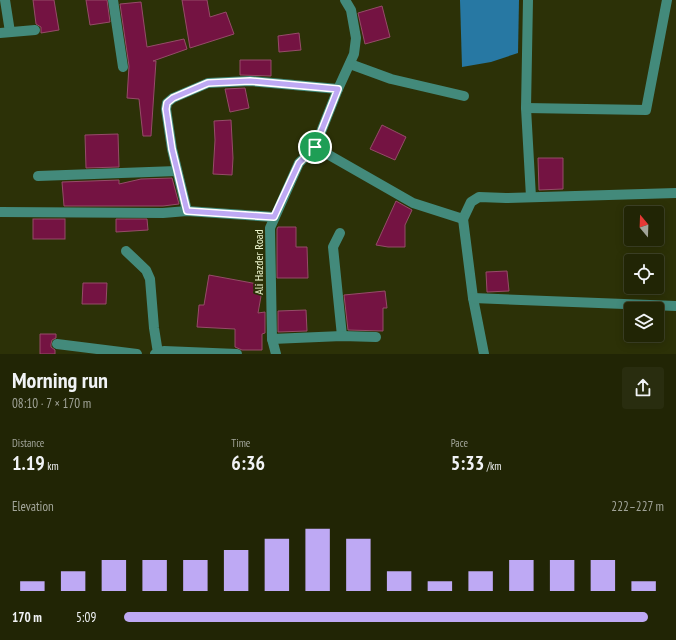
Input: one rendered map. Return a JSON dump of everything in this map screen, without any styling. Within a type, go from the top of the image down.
[{"type":"street","points":[[5,0],[5,33],[35,30]]},
{"type":"street","points":[[113,0],[123,67]]},
{"type":"street","name":"Ali Hazder Road","points":[[276,354],[272,340],[270,228],[299,163],[315,147],[338,89],[354,54],[356,38],[351,10],[345,0]]},
{"type":"street","points":[[528,0],[526,108],[531,197]]},
{"type":"street","points":[[526,108],[646,110],[667,0]]},
{"type":"street","points":[[350,64],[391,79],[464,96]]},
{"type":"street","points":[[187,211],[172,149],[166,109],[167,103],[173,98],[208,83],[250,81],[338,89]]},
{"type":"street","points":[[315,147],[413,203],[463,219]]},
{"type":"street","points":[[38,176],[177,171]]},
{"type":"street","points":[[484,354],[473,298],[463,219],[471,202],[478,197],[676,193]]},
{"type":"street","points":[[0,212],[163,213],[187,211],[274,217]]},
{"type":"street","points":[[340,233],[333,247],[342,336]]},
{"type":"street","points":[[126,252],[146,270],[150,279],[156,354],[164,351],[237,354]]},
{"type":"street","points":[[473,298],[676,306]]},
{"type":"street","points":[[272,340],[342,336],[376,337]]},
{"type":"street","points":[[57,344],[137,354]]},
{"type":"water","points":[[460,0],[519,0],[518,53],[491,62],[462,67]]},
{"type":"building","points":[[33,0],[54,0],[59,30],[41,33],[41,27],[36,24]]},
{"type":"building","points":[[86,0],[107,0],[110,22],[90,25]]},
{"type":"building","points":[[182,0],[207,0],[210,17],[226,12],[234,34],[190,48]]},
{"type":"building","points":[[141,2],[147,47],[184,39],[187,49],[153,61],[156,61],[151,136],[143,136],[139,99],[127,98],[129,66],[120,4]]},
{"type":"building","points":[[382,6],[390,37],[365,44],[358,13]]},
{"type":"building","points":[[299,33],[301,50],[279,52],[278,36]]},
{"type":"building","points":[[240,60],[271,60],[271,76],[240,75]]},
{"type":"building","points":[[245,88],[249,108],[230,112],[225,89]]},
{"type":"building","points":[[231,120],[233,158],[232,175],[213,174],[215,140],[214,121]]},
{"type":"building","points":[[382,125],[406,137],[395,160],[370,149]]},
{"type":"building","points":[[118,134],[119,167],[86,168],[85,135]]},
{"type":"building","points":[[538,158],[563,158],[563,189],[539,190]]},
{"type":"building","points":[[172,178],[179,204],[163,206],[64,206],[62,182],[119,180],[119,184],[141,179]]},
{"type":"building","points":[[396,201],[412,210],[405,225],[405,247],[376,245]]},
{"type":"building","points":[[33,219],[65,219],[65,239],[33,239]]},
{"type":"building","points":[[116,219],[147,219],[148,230],[116,232]]},
{"type":"building","points":[[278,227],[296,227],[296,247],[307,247],[308,278],[277,278]]},
{"type":"building","points":[[507,271],[509,291],[487,292],[486,272]]},
{"type":"building","points":[[209,275],[263,285],[258,313],[265,312],[265,333],[262,334],[262,350],[242,350],[235,347],[235,329],[197,327],[199,305],[204,305]]},
{"type":"building","points":[[83,283],[107,283],[106,304],[82,304]]},
{"type":"building","points":[[385,291],[387,308],[383,308],[383,331],[348,330],[344,295]]},
{"type":"building","points":[[306,310],[307,331],[278,332],[278,311]]},
{"type":"building","points":[[40,334],[56,334],[56,338],[52,340],[51,344],[51,347],[55,350],[55,354],[40,354]]},
{"type":"route","points":[[250,81],[338,89],[315,147],[299,163],[274,217],[187,211],[172,149],[166,109],[167,103],[173,98],[208,83],[250,81]]}]
